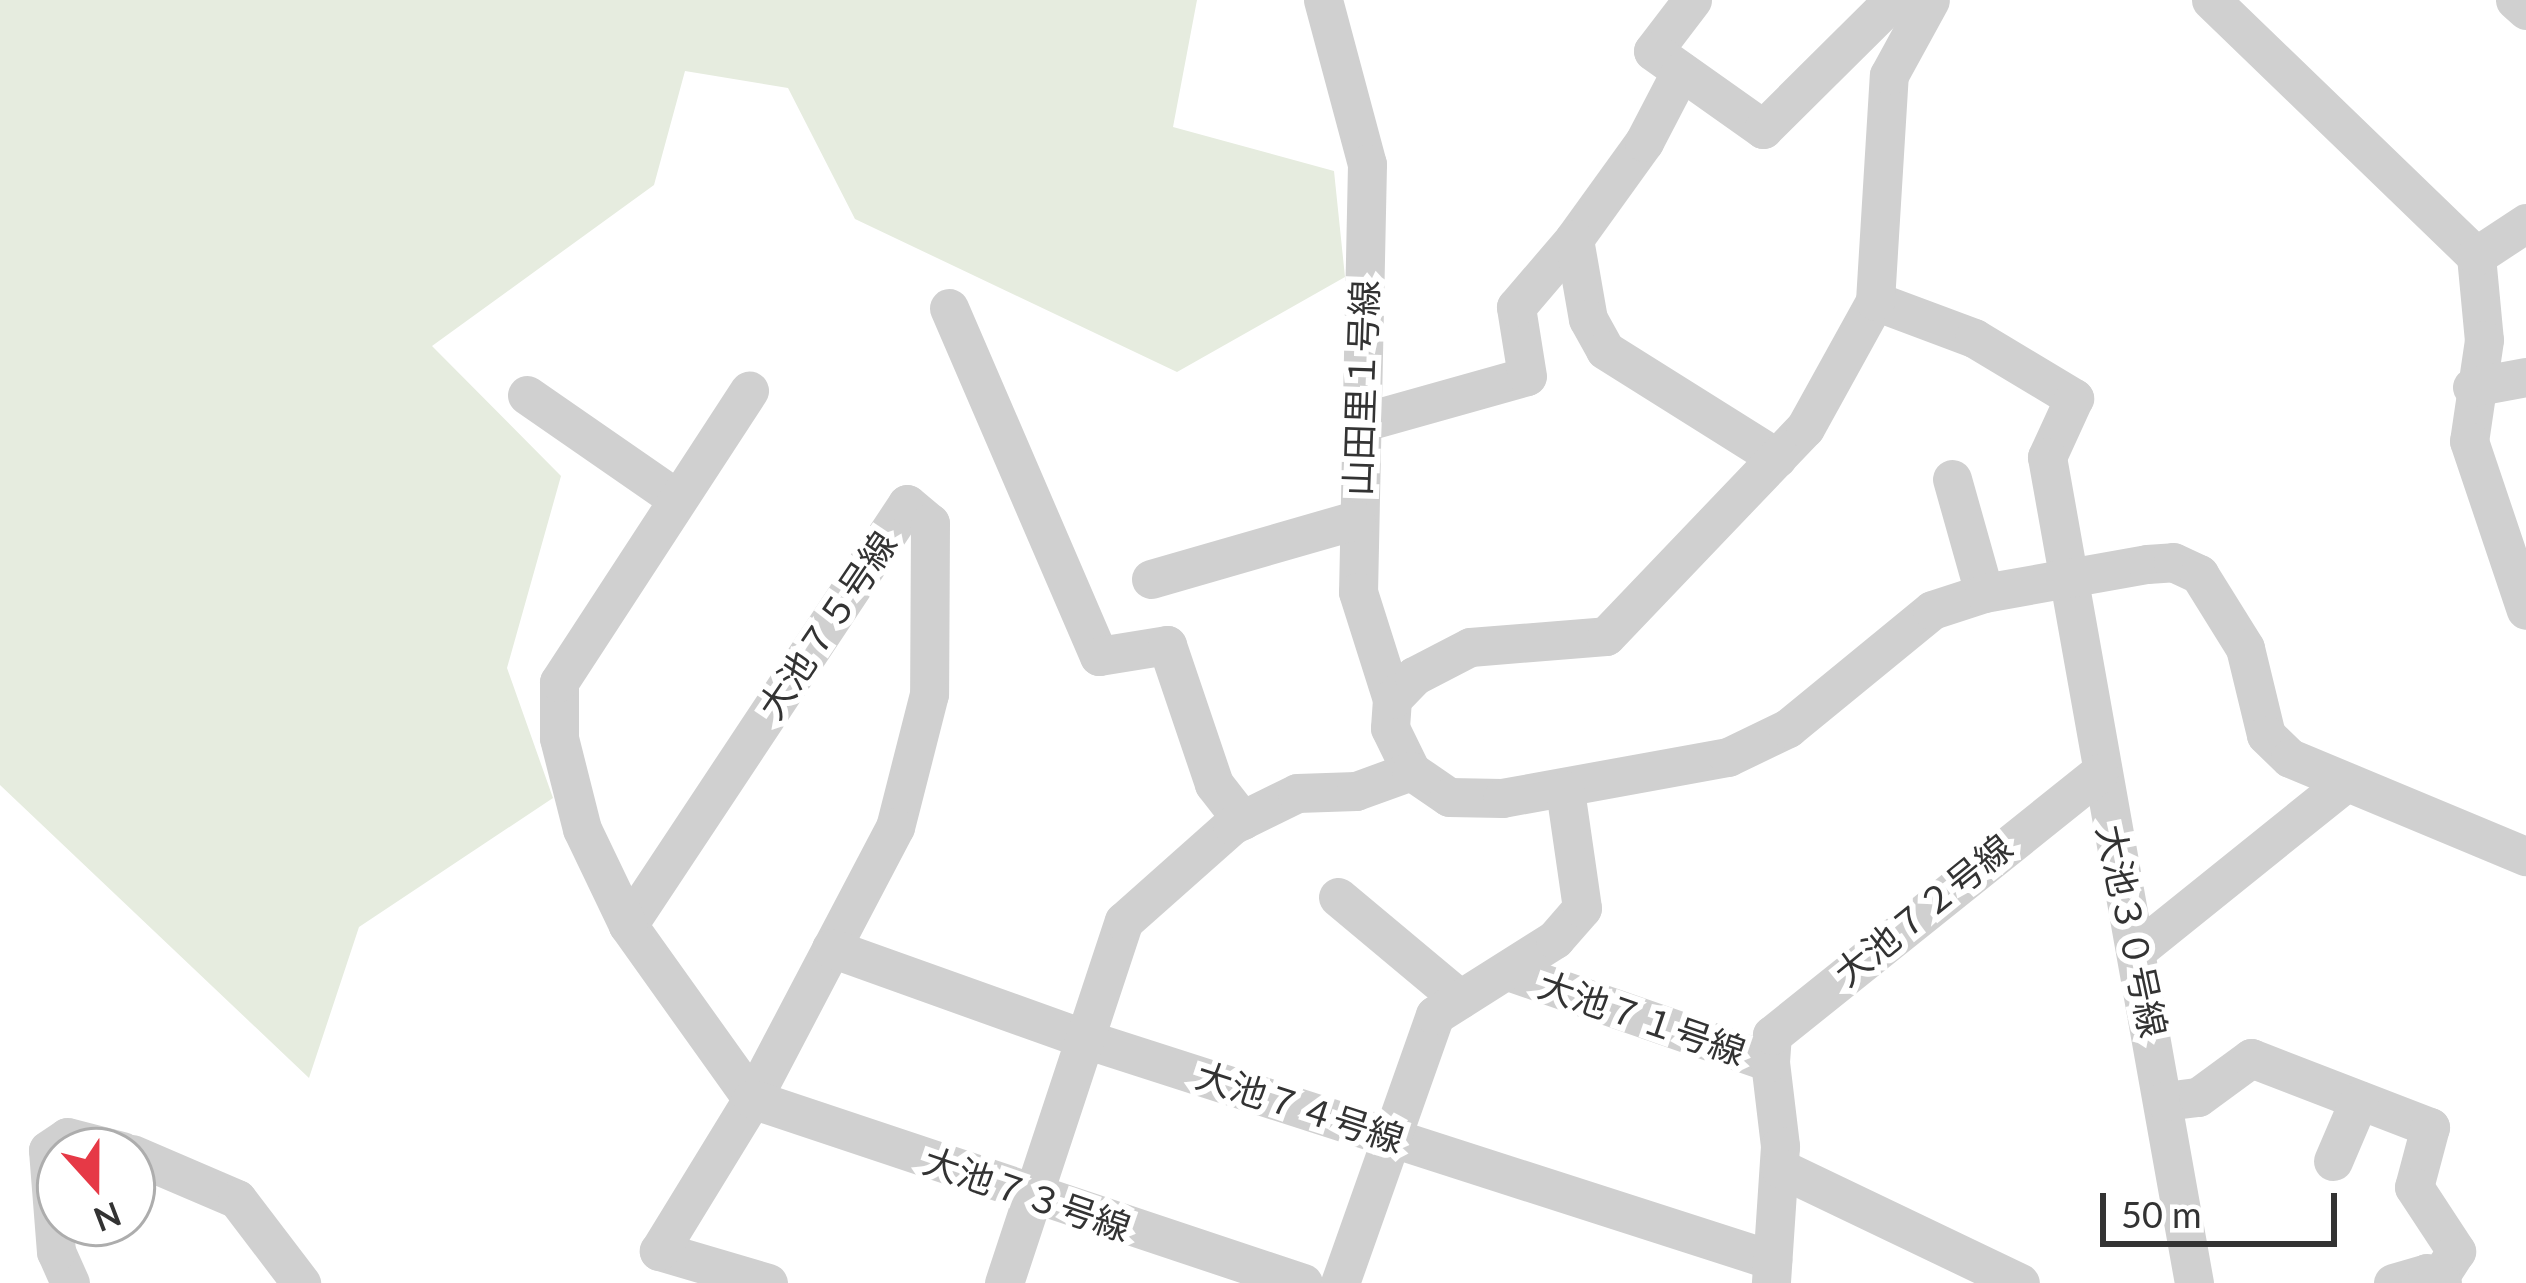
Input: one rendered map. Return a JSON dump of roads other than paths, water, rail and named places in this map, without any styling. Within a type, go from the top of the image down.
[{"type":"street","name":"山田里１号線","points":[[1323,0],[1367,164],[1358,592],[1392,699],[1390,728],[1411,771]]},
{"type":"street","points":[[1692,0],[1653,51],[1763,129],[1893,0]]},
{"type":"street","points":[[1392,699],[1414,676],[1470,647],[1606,636],[1804,428],[1875,301],[1889,75],[1930,0]]},
{"type":"street","points":[[2211,0],[2476,256],[2484,340],[2473,387],[2469,441],[2526,610]]},
{"type":"street","points":[[2515,0],[2526,10]]},
{"type":"street","points":[[1360,423],[1527,376],[1516,307],[1574,239],[1644,142],[1681,71]]},
{"type":"street","points":[[2476,256],[2526,223]]},
{"type":"street","points":[[1574,239],[1588,319],[1605,350],[1777,458]]},
{"type":"street","name":"大池３０号線","points":[[1875,301],[1974,338],[2074,398],[2047,457],[2098,774],[2137,950],[2194,1283]]},
{"type":"street","points":[[949,308],[1099,656],[1167,645],[1214,784],[1242,820]]},
{"type":"street","points":[[2473,387],[2526,377]]},
{"type":"street","points":[[749,391],[560,682],[559,738],[582,829],[628,925],[752,1099]]},
{"type":"street","points":[[527,395],[676,498]]},
{"type":"street","points":[[1952,479],[1984,593]]},
{"type":"street","name":"大池７５号線","points":[[628,925],[908,504],[931,523],[929,694],[895,827],[752,1099],[659,1251],[768,1283]]},
{"type":"street","points":[[1150,579],[1356,520]]},
{"type":"street","points":[[1004,1283],[1124,921],[1242,820],[1298,793],[1357,791],[1411,771],[1449,797],[1564,790],[1728,757],[1788,728],[1932,610],[1984,593],[2173,562],[2199,574],[2245,648],[2266,735],[2290,758],[2526,856]]},
{"type":"street","name":"大池７２号線","points":[[1770,1062],[1772,1035],[2098,774]]},
{"type":"street","points":[[2137,950],[2345,784]]},
{"type":"street","points":[[1340,1283],[1388,1135],[1435,1015],[1555,939],[1582,908],[1564,790]]},
{"type":"street","points":[[1338,897],[1460,999]]},
{"type":"street","name":"大池７４号線","points":[[831,948],[1085,1039],[1388,1135],[1772,1272]]},
{"type":"street","name":"大池７１号線","points":[[1508,971],[1770,1062],[1780,1168],[1772,1272]]},
{"type":"street","points":[[2165,1101],[2198,1096],[2252,1058],[2430,1127],[2414,1186],[2456,1251],[2440,1281],[2427,1273],[2393,1283]]},
{"type":"street","name":"大池７３号線","points":[[752,1099],[1031,1197],[1303,1283]]},
{"type":"street","points":[[2333,1161],[2359,1100]]},
{"type":"street","points":[[156,1164],[237,1199],[301,1283]]},
{"type":"street","points":[[1780,1168],[1953,1268],[2020,1283]]},
{"type":"street","points":[[56,1247],[70,1283]]}]
